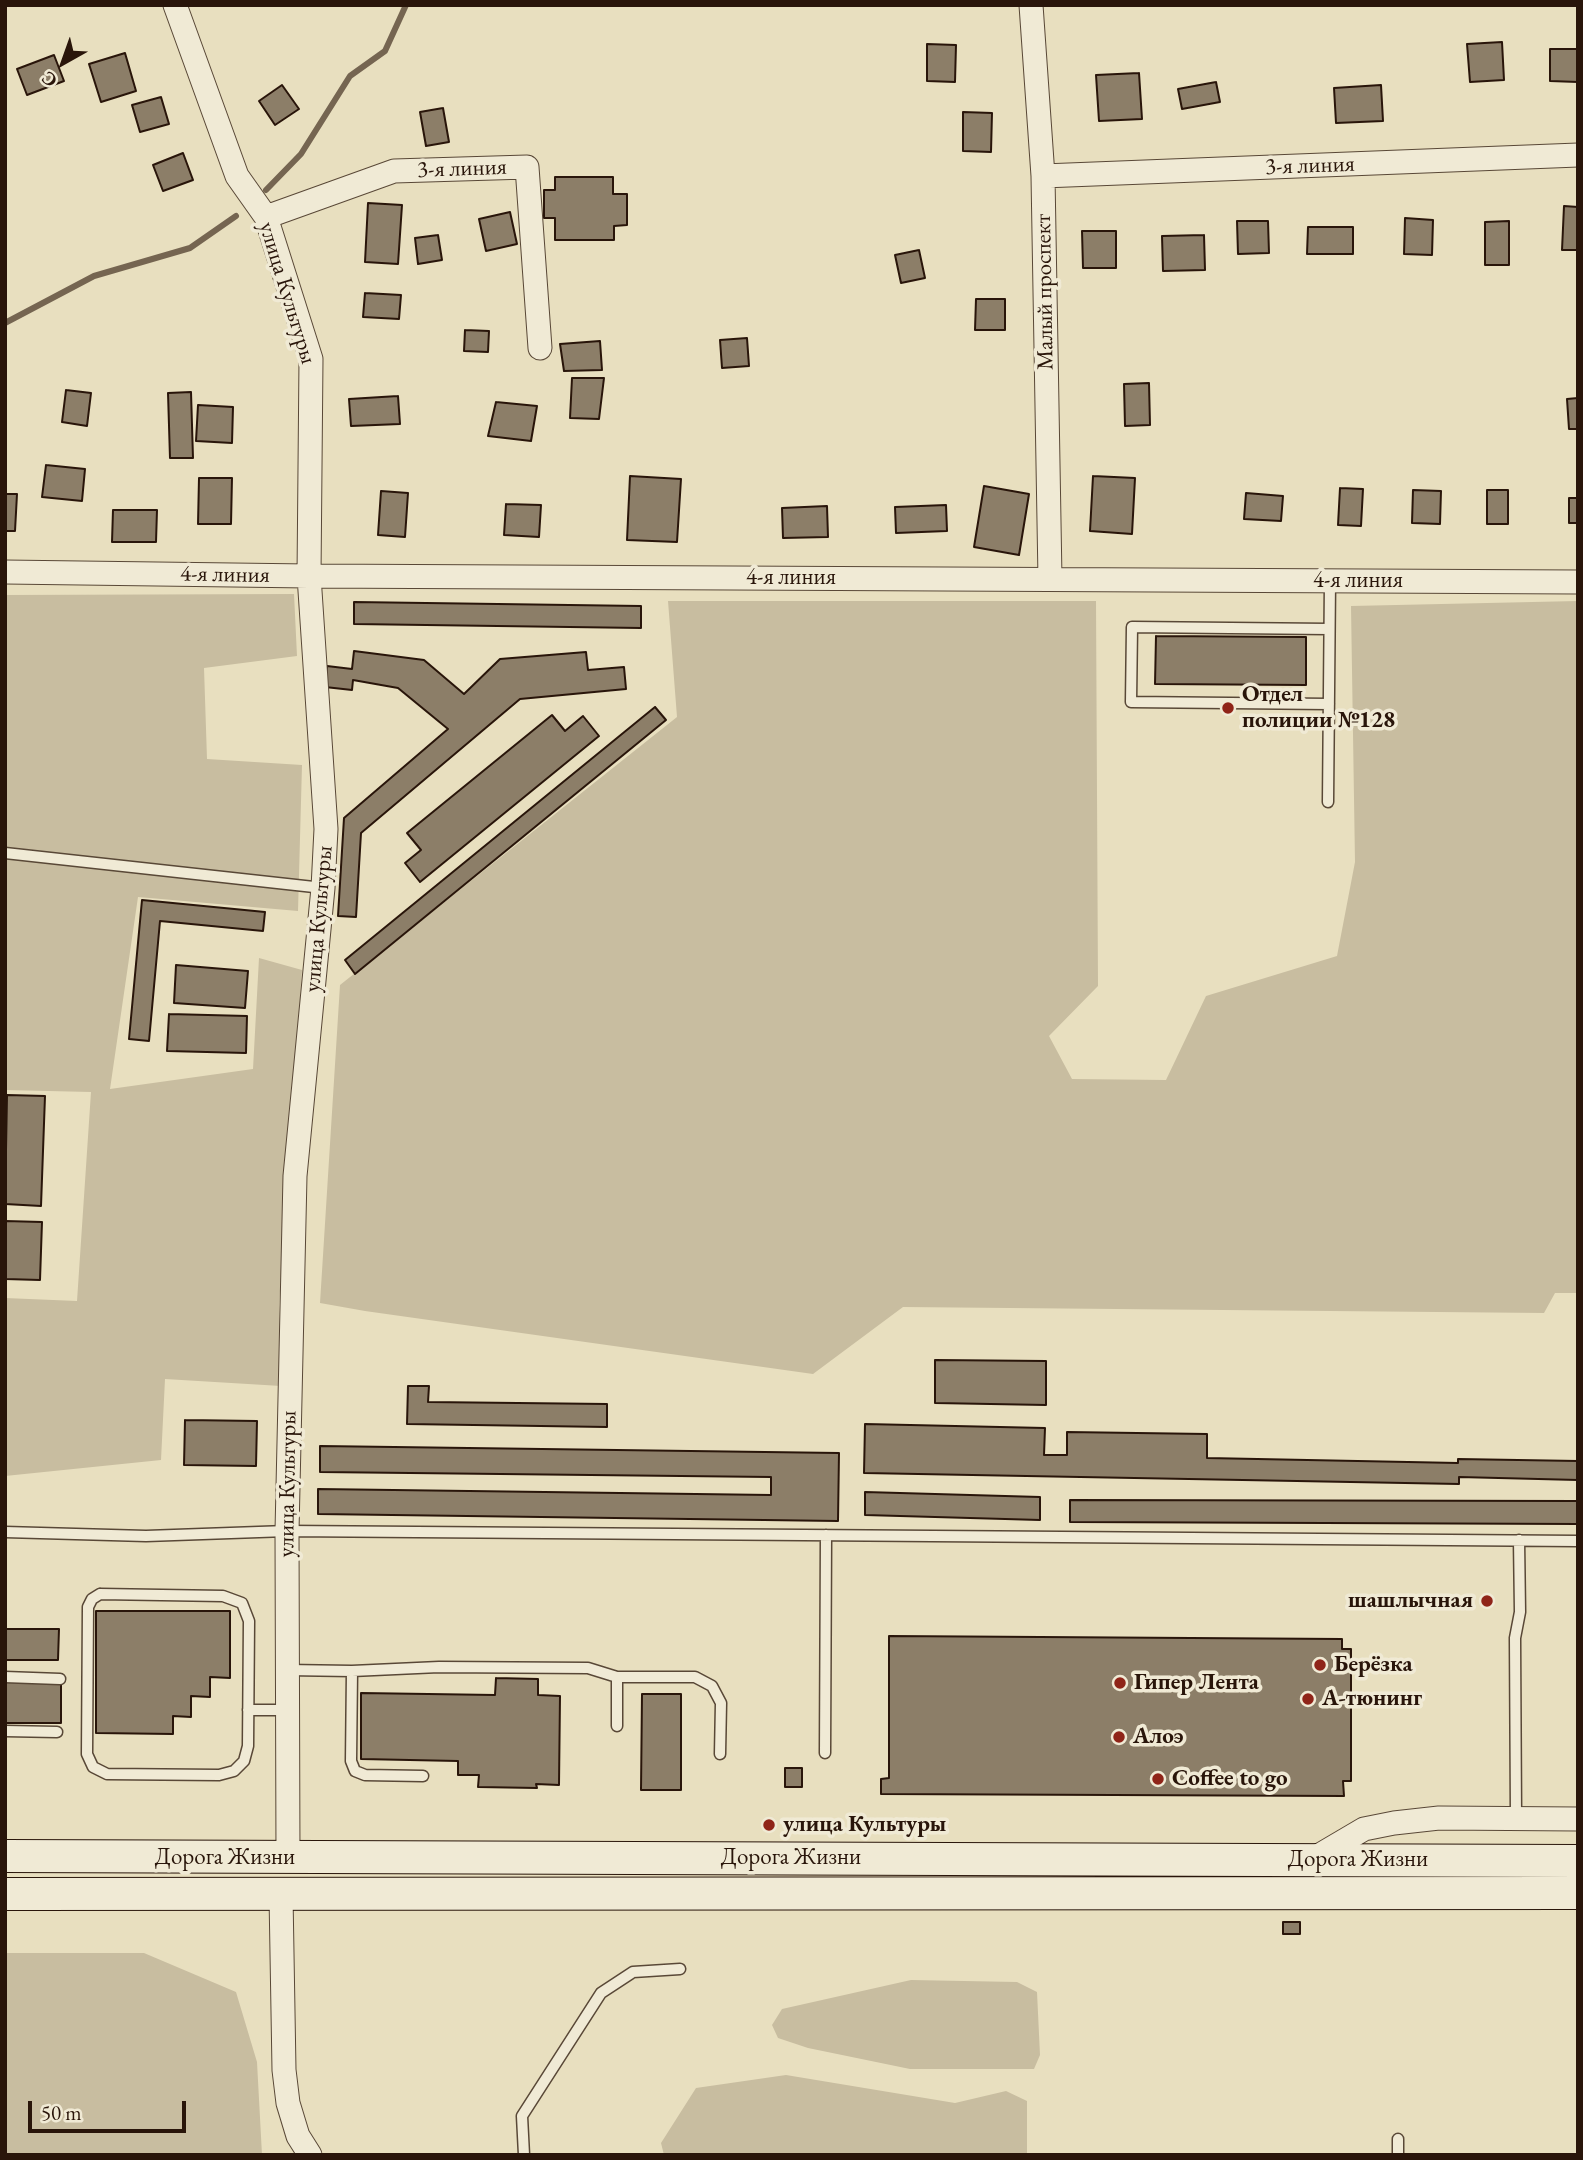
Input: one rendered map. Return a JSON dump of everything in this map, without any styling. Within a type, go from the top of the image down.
[{"type":"main road","name":"Дорога Жизни","points":[[5,1856],[1578,1861]]},
{"type":"main road","name":"Дорога Жизни","points":[[5,1894],[1578,1893]]},
{"type":"street","name":"улица Культуры","points":[[175,5],[237,176],[265,217],[311,359],[309,576],[326,829],[323,888],[295,1176],[287,1531],[288,1858]]},
{"type":"street","name":"Малый проспект","points":[[1031,5],[1042,176],[1050,579]]},
{"type":"street","name":"3-я линия","points":[[1042,176],[1578,156]]},
{"type":"street","name":"3-я линия","points":[[265,217],[394,171],[527,167],[540,348]]},
{"type":"street","name":"4-я линия","points":[[5,572],[1578,582]]},
{"type":"street","points":[[1311,1860],[1364,1829],[1394,1823],[1439,1818],[1578,1819]]},
{"type":"street","points":[[281,1895],[284,2070],[288,2103],[298,2136],[310,2155]]},
{"type":"lane","points":[[1328,802],[1330,581]]},
{"type":"lane","points":[[1329,629],[1132,627],[1131,690],[1131,702],[1329,704]]},
{"type":"lane","points":[[5,853],[323,888]]},
{"type":"lane","points":[[5,1532],[146,1536],[287,1531],[1578,1541]]},
{"type":"lane","points":[[825,1535],[825,1753]]},
{"type":"lane","points":[[1516,1818],[1515,1638],[1520,1612],[1519,1540]]},
{"type":"lane","points":[[100,1594],[223,1596],[242,1603],[248,1621],[248,1710],[248,1746],[244,1761],[234,1771],[219,1775],[107,1774],[93,1768],[87,1754],[88,1607],[92,1599],[100,1594]]},
{"type":"lane","points":[[287,1670],[588,1668],[617,1677],[695,1677],[712,1686],[720,1703],[720,1754]]},
{"type":"lane","points":[[352,1671],[351,1761],[355,1770],[365,1775],[423,1776]]},
{"type":"lane","points":[[5,1677],[60,1679]]},
{"type":"lane","points":[[617,1677],[617,1726]]},
{"type":"lane","points":[[248,1710],[287,1710]]},
{"type":"lane","points":[[5,1731],[57,1732]]},
{"type":"lane","points":[[524,2155],[522,2116],[601,1993],[633,1972],[680,1969]]},
{"type":"lane","points":[[1398,2139],[1398,2155]]},
{"type":"shaded area","points":[[294,594],[297,656],[204,668],[207,759],[302,765],[298,911],[138,897],[110,1089],[253,1069],[259,958],[302,970],[279,1305],[281,1386],[165,1379],[161,1460],[5,1476],[5,1298],[77,1301],[91,1092],[5,1090],[5,595]]},
{"type":"shaded area","points":[[668,601],[1096,601],[1098,986],[1049,1036],[1072,1079],[1166,1080],[1206,996],[1337,956],[1355,862],[1351,606],[1578,601],[1578,1293],[1555,1293],[1544,1313],[903,1307],[813,1374],[320,1303],[340,985],[677,717]]},
{"type":"shaded area","points":[[5,1953],[144,1953],[236,1992],[257,2062],[262,2155],[5,2155]]},
{"type":"shaded area","points":[[911,1980],[1017,1982],[1037,1992],[1040,2055],[1034,2069],[910,2069],[808,2048],[778,2038],[772,2025],[782,2009]]},
{"type":"shaded area","points":[[786,2075],[955,2103],[1006,2091],[1027,2101],[1027,2155],[664,2155],[661,2143],[696,2088]]},
{"type":"building","points":[[1502,42],[1504,80],[1470,82],[1467,44]]},
{"type":"building","points":[[927,44],[956,45],[955,82],[927,81]]},
{"type":"building","points":[[1550,49],[1578,49],[1578,82],[1550,81]]},
{"type":"building","points":[[125,53],[136,91],[101,102],[89,64]]},
{"type":"building","points":[[54,55],[64,81],[27,95],[17,69]]},
{"type":"building","points":[[1139,73],[1142,119],[1099,121],[1096,75]]},
{"type":"building","points":[[1216,82],[1220,102],[1182,109],[1178,89]]},
{"type":"building","points":[[282,85],[299,109],[275,125],[259,101]]},
{"type":"building","points":[[1381,85],[1383,121],[1336,123],[1334,88]]},
{"type":"building","points":[[161,97],[169,124],[140,132],[132,105]]},
{"type":"building","points":[[443,108],[449,142],[426,146],[420,112]]},
{"type":"building","points":[[963,112],[992,113],[991,152],[963,151]]},
{"type":"building","points":[[183,153],[193,180],[163,191],[153,165]]},
{"type":"building","points":[[555,177],[613,177],[613,194],[627,194],[627,225],[614,226],[614,240],[555,240],[555,218],[544,218],[544,190],[555,190]]},
{"type":"building","points":[[368,203],[402,205],[398,264],[365,262]]},
{"type":"building","points":[[1564,206],[1578,207],[1578,250],[1562,250]]},
{"type":"building","points":[[510,212],[517,244],[486,251],[479,219]]},
{"type":"building","points":[[1405,218],[1433,220],[1432,255],[1404,254]]},
{"type":"building","points":[[1237,221],[1268,221],[1269,253],[1238,254]]},
{"type":"building","points":[[1509,221],[1509,265],[1485,265],[1485,222]]},
{"type":"building","points":[[1308,227],[1353,227],[1353,254],[1307,254]]},
{"type":"building","points":[[1082,231],[1116,231],[1116,268],[1083,268]]},
{"type":"building","points":[[438,235],[442,260],[418,264],[415,238]]},
{"type":"building","points":[[1204,235],[1205,270],[1163,271],[1162,236]]},
{"type":"building","points":[[919,250],[925,278],[901,283],[895,255]]},
{"type":"building","points":[[365,293],[401,295],[399,319],[363,317]]},
{"type":"building","points":[[976,299],[1005,299],[1005,330],[975,330]]},
{"type":"building","points":[[465,330],[489,331],[488,352],[464,351]]},
{"type":"building","points":[[747,338],[749,366],[722,368],[720,340]]},
{"type":"building","points":[[600,341],[602,370],[564,371],[560,344]]},
{"type":"building","points":[[572,378],[604,378],[599,419],[570,418]]},
{"type":"building","points":[[1149,383],[1150,425],[1125,426],[1124,384]]},
{"type":"building","points":[[66,390],[91,393],[87,426],[62,422]]},
{"type":"building","points":[[191,392],[193,458],[170,458],[168,393]]},
{"type":"building","points":[[398,396],[400,424],[351,426],[349,399]]},
{"type":"building","points":[[1578,398],[1578,429],[1569,429],[1567,399]]},
{"type":"building","points":[[496,402],[537,406],[531,441],[488,436]]},
{"type":"building","points":[[198,405],[233,407],[232,443],[196,441]]},
{"type":"building","points":[[46,465],[85,469],[82,501],[42,497]]},
{"type":"building","points":[[630,476],[681,479],[677,542],[627,540]]},
{"type":"building","points":[[1093,476],[1135,478],[1132,534],[1090,531]]},
{"type":"building","points":[[199,478],[232,478],[231,524],[198,524]]},
{"type":"building","points":[[984,486],[1029,494],[1019,555],[974,547]]},
{"type":"building","points":[[1340,488],[1363,489],[1361,526],[1338,525]]},
{"type":"building","points":[[1413,490],[1441,491],[1440,524],[1412,523]]},
{"type":"building","points":[[1487,490],[1508,490],[1508,524],[1487,524]]},
{"type":"building","points":[[381,491],[408,493],[405,537],[378,535]]},
{"type":"building","points":[[1246,493],[1283,496],[1281,521],[1244,519]]},
{"type":"building","points":[[5,494],[17,494],[15,531],[5,531]]},
{"type":"building","points":[[1569,498],[1578,498],[1578,523],[1569,523]]},
{"type":"building","points":[[506,504],[541,505],[539,537],[504,535]]},
{"type":"building","points":[[946,505],[947,531],[896,533],[895,507]]},
{"type":"building","points":[[827,506],[828,537],[783,538],[782,508]]},
{"type":"building","points":[[113,510],[157,510],[156,542],[112,542]]},
{"type":"building","points":[[354,602],[641,606],[641,628],[354,624]]},
{"type":"building","points":[[1156,636],[1306,637],[1306,685],[1155,684]]},
{"type":"building","points":[[354,651],[424,660],[464,694],[500,659],[586,652],[588,670],[624,667],[626,689],[520,699],[361,833],[356,917],[338,916],[344,818],[448,729],[398,688],[353,680],[352,690],[325,687],[327,666],[352,669]]},
{"type":"building","points":[[655,707],[666,720],[355,974],[345,960]]},
{"type":"building","points":[[552,715],[565,731],[583,716],[599,736],[420,882],[405,863],[421,850],[407,833]]},
{"type":"building","points":[[142,900],[265,912],[263,931],[160,921],[149,1041],[129,1039]]},
{"type":"building","points":[[176,965],[248,971],[245,1008],[174,1003]]},
{"type":"building","points":[[169,1014],[247,1016],[246,1053],[167,1051]]},
{"type":"building","points":[[7,1095],[45,1096],[41,1206],[5,1204]]},
{"type":"building","points":[[5,1221],[42,1222],[40,1280],[5,1279]]},
{"type":"building","points":[[935,1360],[1046,1361],[1046,1405],[935,1403]]},
{"type":"building","points":[[408,1386],[429,1386],[428,1402],[607,1404],[607,1427],[407,1424]]},
{"type":"building","points":[[185,1420],[257,1421],[256,1466],[184,1465]]},
{"type":"building","points":[[865,1424],[1045,1428],[1044,1455],[1067,1455],[1067,1432],[1207,1434],[1207,1458],[1458,1463],[1458,1459],[1578,1461],[1578,1480],[1459,1477],[1459,1484],[864,1473]]},
{"type":"building","points":[[320,1446],[839,1453],[838,1521],[318,1514],[318,1489],[771,1495],[771,1477],[320,1472]]},
{"type":"building","points":[[865,1492],[1040,1497],[1040,1520],[865,1515]]},
{"type":"building","points":[[1070,1500],[1578,1501],[1578,1524],[1070,1522]]},
{"type":"building","points":[[96,1611],[230,1611],[230,1678],[210,1677],[210,1697],[191,1696],[191,1717],[173,1716],[173,1734],[96,1733]]},
{"type":"building","points":[[5,1629],[59,1629],[58,1660],[5,1660]]},
{"type":"building","name":"Гипер Лента","points":[[889,1636],[1342,1639],[1342,1649],[1351,1649],[1351,1781],[1343,1781],[1344,1796],[881,1794],[881,1779],[889,1778]]},
{"type":"building","points":[[496,1678],[538,1679],[538,1695],[560,1696],[559,1785],[536,1784],[537,1788],[478,1787],[479,1775],[458,1775],[458,1761],[361,1759],[361,1693],[495,1695]]},
{"type":"building","points":[[5,1681],[61,1681],[61,1723],[5,1723]]},
{"type":"building","points":[[642,1694],[681,1694],[681,1790],[641,1790]]},
{"type":"building","points":[[785,1768],[802,1768],[802,1787],[785,1787]]},
{"type":"building","points":[[1283,1922],[1300,1922],[1300,1934],[1283,1934]]},
{"type":"waterway","points":[[266,190],[301,154],[350,76],[385,51],[406,5]]},
{"type":"waterway","points":[[5,323],[94,276],[190,248],[236,216]]},
{"type":"place","name":"Отдел полиции №128","points":[[1228,708]]},
{"type":"place","name":"шашлычная","points":[[1487,1601]]},
{"type":"place","name":"Берёзка","points":[[1320,1665]]},
{"type":"place","name":"Гипер Лента","points":[[1120,1683]]},
{"type":"place","name":"А-тюнинг","points":[[1308,1699]]},
{"type":"place","name":"Алоэ","points":[[1119,1737]]},
{"type":"place","name":"Coffee to go","points":[[1158,1779]]},
{"type":"place","name":"улица Культуры","points":[[769,1825]]}]
